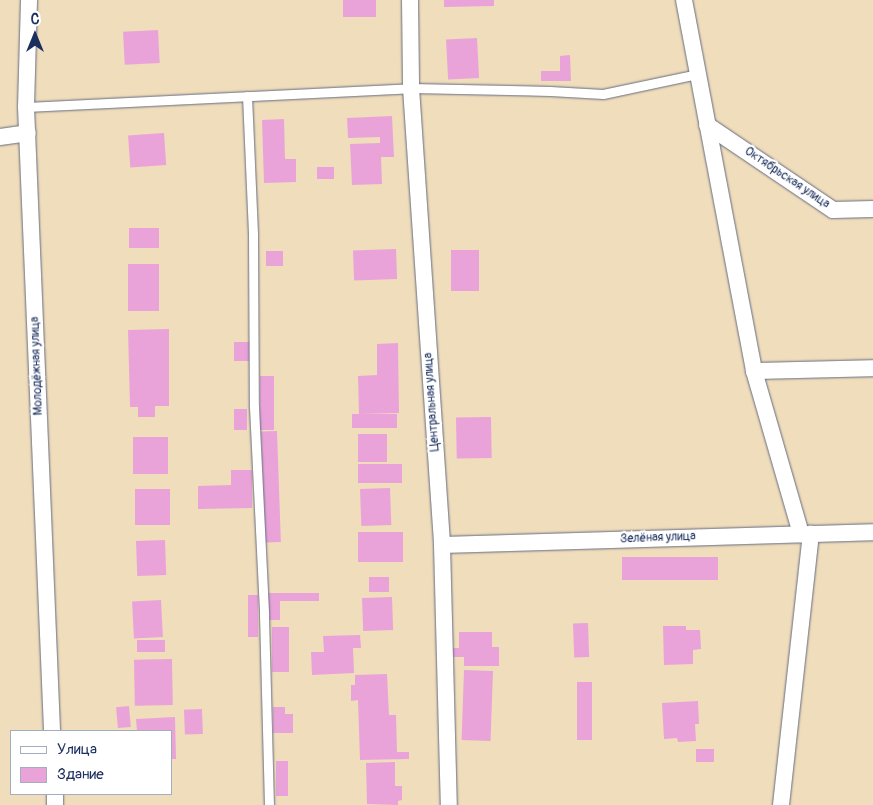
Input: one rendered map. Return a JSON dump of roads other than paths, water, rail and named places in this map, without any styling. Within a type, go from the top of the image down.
[{"type":"street","name":"Молодёжная улица","points":[[30,0],[26,107],[52,730]]},
{"type":"street","name":"Центральная улица","points":[[410,0],[411,88],[442,545],[448,805]]},
{"type":"street","points":[[684,0],[754,370],[806,534],[781,805]]},
{"type":"street","name":"Октябрьская улица","points":[[708,124],[834,210],[873,209]]},
{"type":"street","points":[[0,137],[28,133]]},
{"type":"street","points":[[754,370],[873,368]]},
{"type":"street","name":"Зелёная улица","points":[[442,545],[873,532]]},
{"type":"lane","points":[[26,107],[411,88],[604,94],[697,74]]},
{"type":"lane","points":[[247,96],[253,236],[254,407],[264,615],[269,805]]}]
